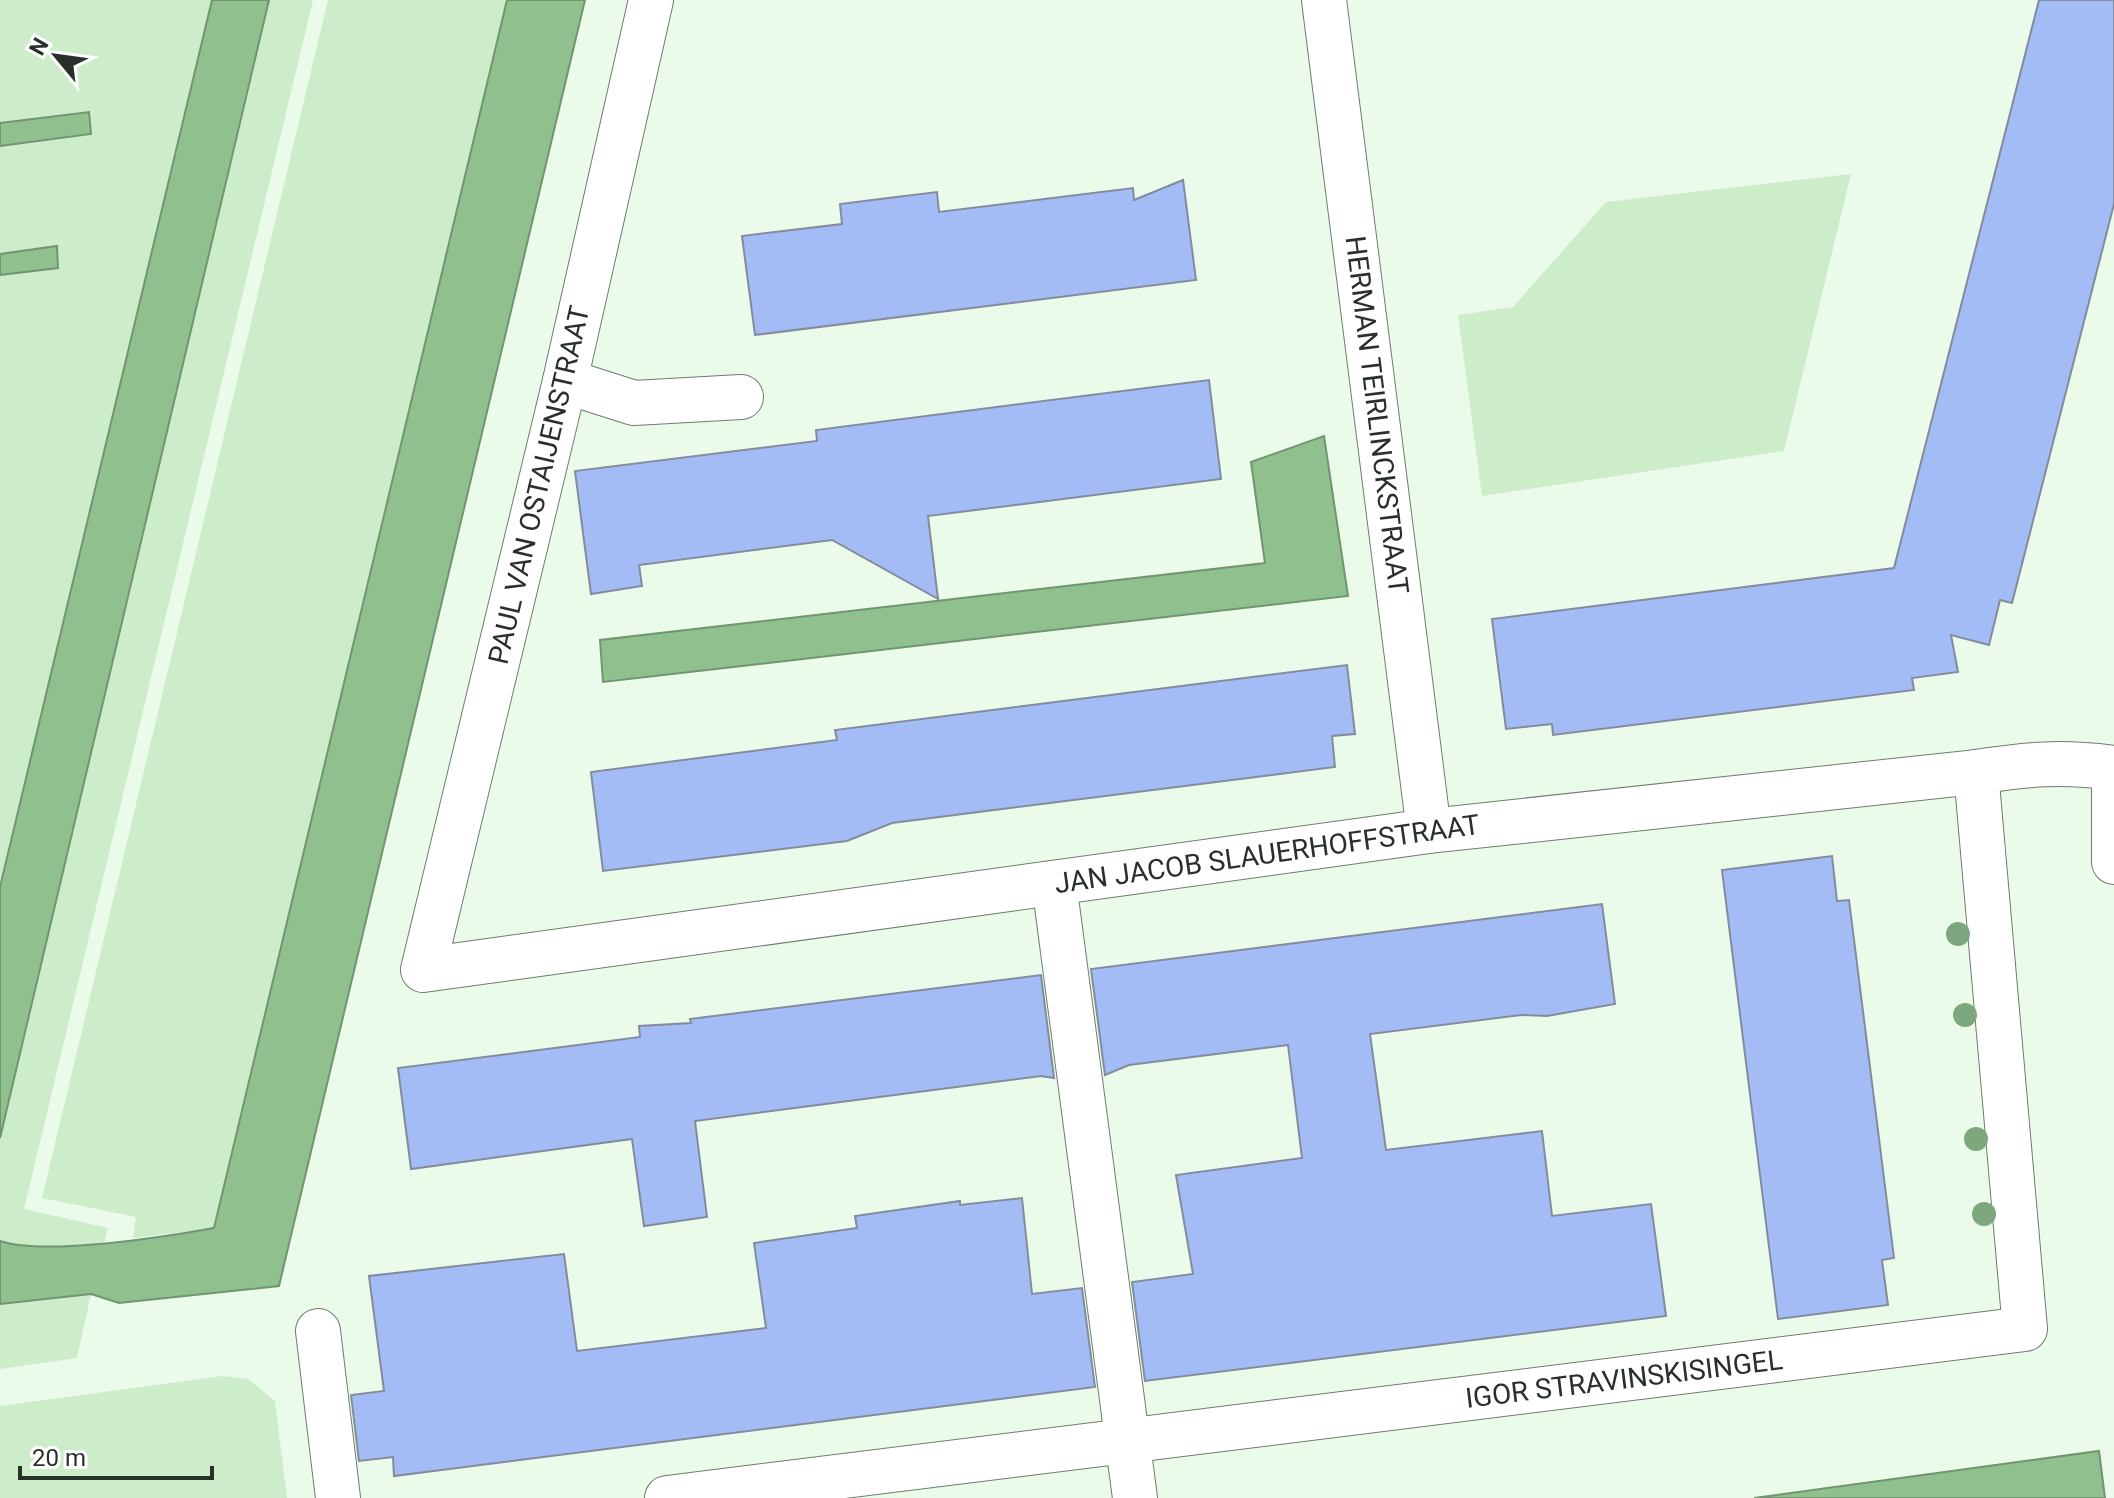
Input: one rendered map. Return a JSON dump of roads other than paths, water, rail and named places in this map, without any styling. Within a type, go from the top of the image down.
[{"type":"street","name":"PAUL VAN OSTAIJENSTRAAT","points":[[423,970],[565,381],[651,0]]},
{"type":"street","name":"HERMAN TEIRLINCKSTRAAT","points":[[1324,0],[1429,831]]},
{"type":"street","points":[[565,381],[634,403],[741,397]]},
{"type":"street","name":"JAN JACOB SLAUERHOFFSTRAAT","points":[[423,970],[1429,831],[1976,772],[2037,762],[2114,768]]},
{"type":"street","name":"IGOR STRAVINSKISINGEL","points":[[667,1498],[2025,1329],[1976,772]]},
{"type":"street","points":[[2114,786],[2114,862]]},
{"type":"street","points":[[1054,883],[1135,1498]]},
{"type":"street","points":[[318,1331],[338,1498]]}]
